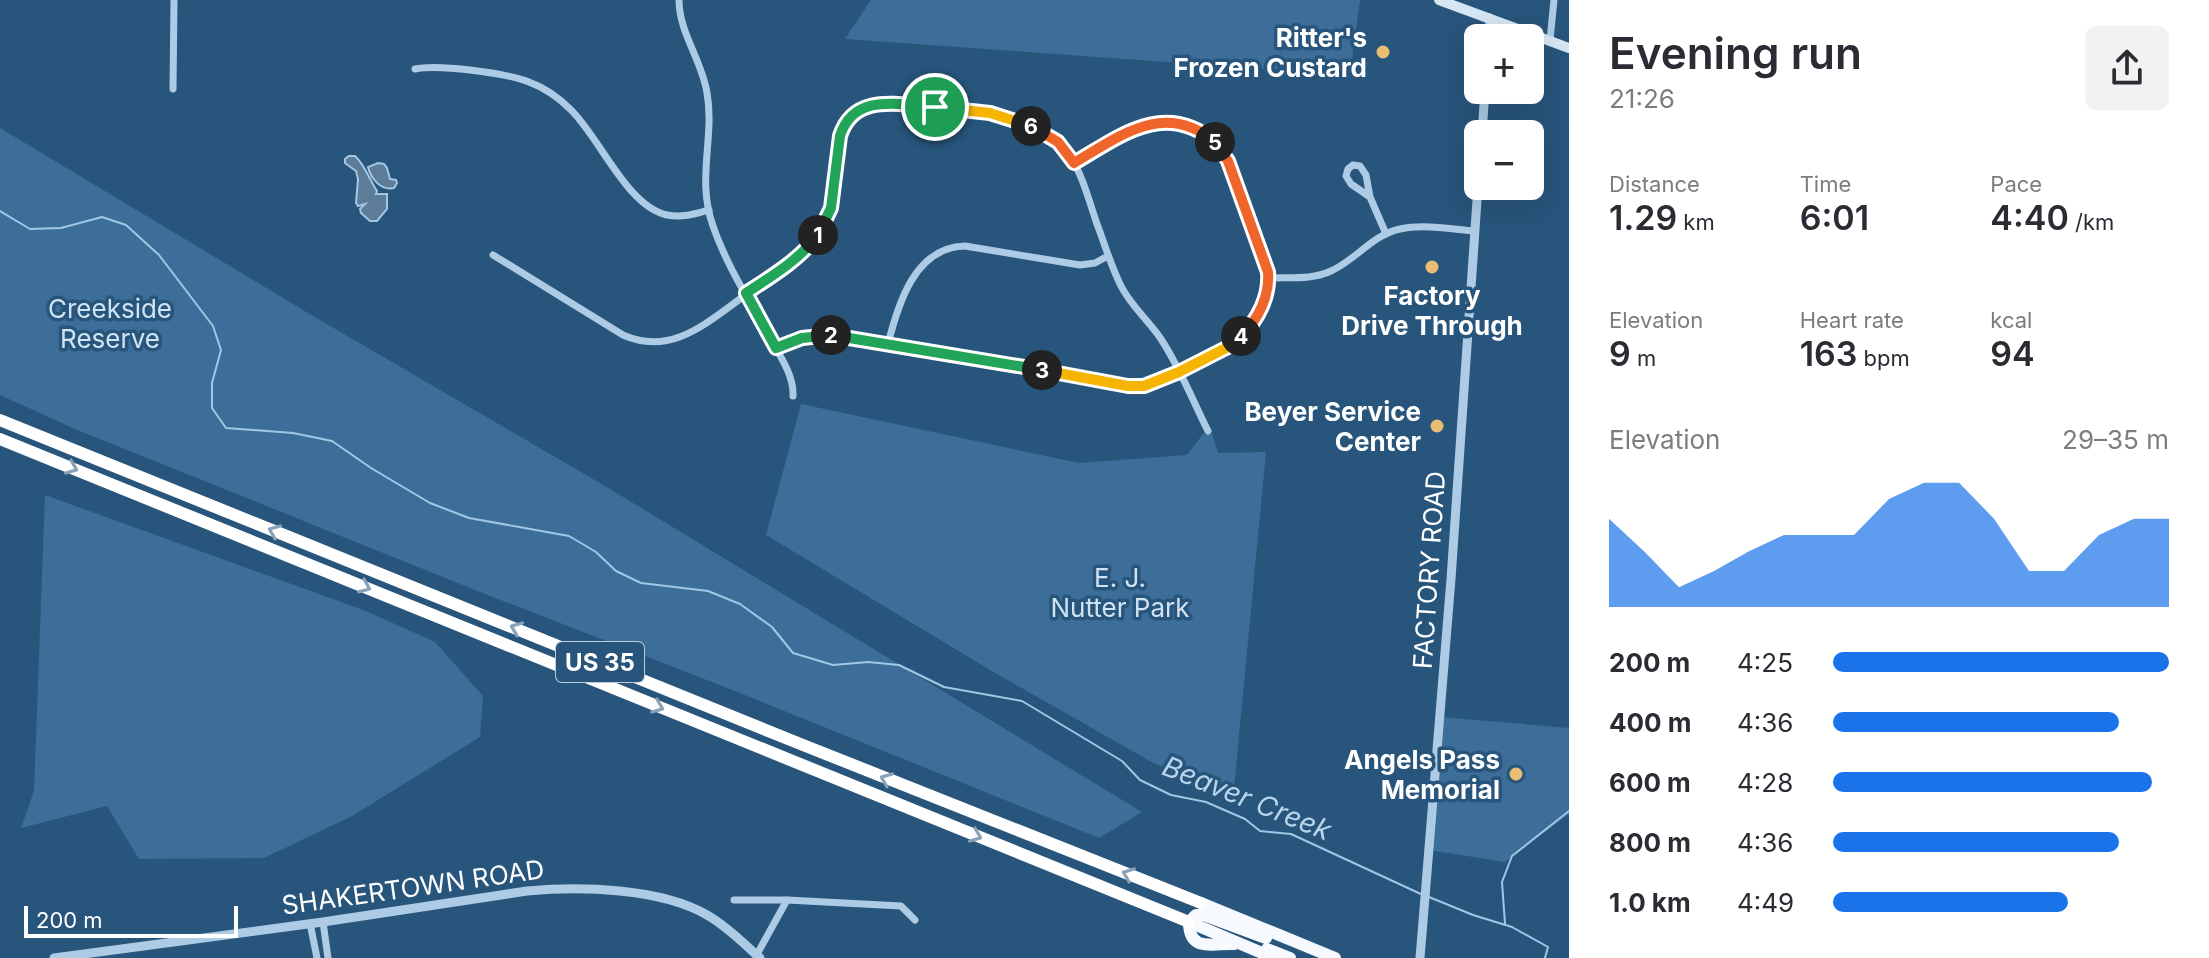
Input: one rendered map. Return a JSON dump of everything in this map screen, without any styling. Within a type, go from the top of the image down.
[{"type":"highway","name":"US 35","points":[[0,420],[1335,958]]},
{"type":"highway","name":"US 35","points":[[0,439],[1274,958]]},
{"type":"highway","points":[[1248,947],[1197,943],[1192,938],[1189,922],[1196,915],[1212,917],[1315,958]]},
{"type":"highway","points":[[1203,929],[1227,933],[1290,958]]},
{"type":"main road","points":[[1439,0],[1569,48]]},
{"type":"street","points":[[173,89],[174,0]]},
{"type":"street","points":[[679,0],[682,23],[707,92],[709,114],[705,175],[709,210],[721,246],[792,381],[793,396]]},
{"type":"street","points":[[1550,40],[1554,0]]},
{"type":"street","points":[[1490,18],[1490,24]]},
{"type":"street","points":[[415,69],[426,67],[481,73],[538,85],[577,115],[627,186],[648,207],[676,217],[709,210]]},
{"type":"street","points":[[493,255],[623,335],[644,342],[661,342],[686,335],[787,265],[819,234],[831,208],[838,143],[843,126],[850,116],[865,106],[896,104],[1005,116],[1045,133],[1065,149],[1074,163],[1124,293],[1161,339],[1208,431]]},
{"type":"street","points":[[776,348],[821,335],[1128,386],[1150,385],[1179,372],[1226,348],[1246,332],[1262,308],[1269,278],[1228,161],[1216,144],[1205,135],[1174,124],[1144,125],[1074,163]]},
{"type":"street","points":[[1370,197],[1386,234]]},
{"type":"street","name":"FACTORY ROAD","points":[[1420,958],[1451,579],[1477,200]]},
{"type":"street","points":[[1269,278],[1309,277],[1327,273],[1386,234],[1401,229],[1475,231]]},
{"type":"street","points":[[888,344],[907,288],[922,265],[949,247],[965,246],[1080,265],[1095,263],[1108,256]]},
{"type":"street","name":"SHAKERTOWN ROAD","points":[[54,958],[527,891],[593,890],[645,895],[685,904],[709,916],[757,957]]},
{"type":"street","points":[[734,900],[901,906],[915,920]]},
{"type":"street","points":[[757,957],[787,900]]},
{"type":"street","points":[[323,922],[328,958]]},
{"type":"street","points":[[310,923],[317,958]]},
{"type":"green space","points":[[871,0],[1360,0],[1350,75],[845,39]]},
{"type":"green space","name":"Creekside Reserve","points":[[0,128],[610,489],[1142,812],[1099,838],[75,429],[0,395]]},
{"type":"green space","name":"E. J. Nutter Park","points":[[801,404],[1079,463],[1187,455],[1203,434],[1212,433],[1218,453],[1266,452],[1233,799],[1148,760],[990,670],[766,535]]},
{"type":"green space","points":[[45,495],[366,611],[435,642],[483,696],[480,737],[352,816],[264,858],[139,859],[107,806],[21,828],[34,791]]},
{"type":"green space","points":[[1440,717],[1569,728],[1569,814],[1505,862],[1429,850]]},
{"type":"shaded area","points":[[349,156],[355,156],[362,164],[376,194],[387,194],[387,209],[377,221],[370,221],[361,213],[360,209],[365,204],[358,206],[356,203],[358,179],[356,171],[345,163]]},
{"type":"shaded area","points":[[378,163],[387,168],[390,179],[396,180],[394,188],[381,186],[372,176],[368,167]]},
{"type":"waterway","name":"Beaver Creek","points":[[0,211],[30,229],[61,228],[102,217],[126,225],[159,255],[213,326],[221,350],[212,383],[212,408],[226,428],[293,433],[332,441],[430,503],[469,518],[569,536],[596,552],[616,571],[641,583],[708,591],[740,604],[772,627],[793,653],[833,665],[868,662],[899,665],[944,687],[1022,701],[1122,761],[1140,780],[1171,795],[1206,802],[1245,819],[1260,831],[1291,834],[1423,895]]},
{"type":"waterway","name":"Beaver Creek","points":[[1505,924],[1502,882],[1512,856],[1569,811]]},
{"type":"waterway","name":"Beaver Creek","points":[[1429,897],[1512,927],[1548,947],[1545,958]]},
{"type":"place","name":"Ritter's Frozen Custard","points":[[1383,52]]},
{"type":"place","name":"Factory Drive Through","points":[[1432,267]]},
{"type":"place","name":"Beyer Service Center","points":[[1437,426]]},
{"type":"place","name":"Angels Pass Memorial","points":[[1516,774]]},
{"type":"route","points":[[877,104],[935,107],[990,113],[1019,121],[1058,142],[1074,163],[1144,125],[1174,124],[1205,135],[1228,161],[1267,266],[1269,285],[1255,320],[1226,348],[1163,380],[1135,387],[831,335],[802,338],[776,348],[746,293],[805,250],[824,226],[833,199],[838,143],[845,122],[856,111],[877,104]]}]
